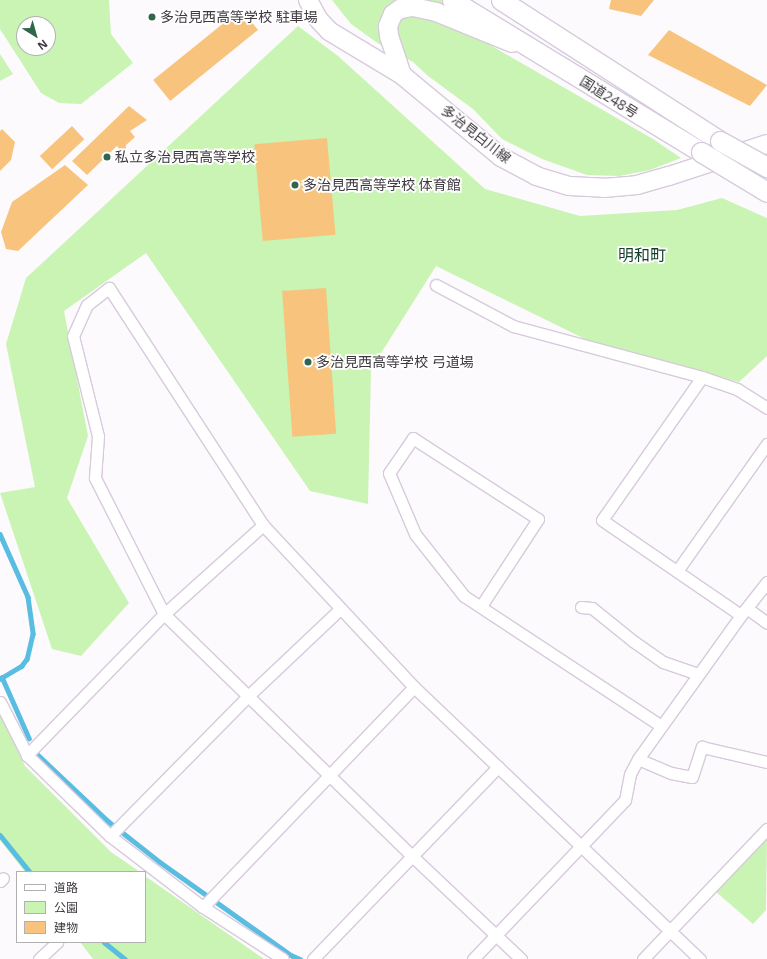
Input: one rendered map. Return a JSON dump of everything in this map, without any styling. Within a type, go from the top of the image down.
[{"type":"highway","name":"国道248号","points":[[452,0],[767,192]]},
{"type":"highway","name":"国道248号","points":[[501,0],[720,141],[767,167]]},
{"type":"main road","name":"多治見白川線","points":[[308,0],[318,19],[329,31],[402,75],[501,157],[536,176],[569,186],[604,188],[637,185],[767,144]]},
{"type":"main road","points":[[402,75],[389,36],[388,26],[393,14],[400,9],[413,7],[436,12],[542,55]]},
{"type":"street","points":[[436,285],[513,326],[702,377],[737,389],[767,408]]},
{"type":"street","points":[[521,959],[411,855],[164,614],[95,478],[98,436],[73,336],[87,305],[108,288],[263,525],[414,687],[700,959]]},
{"type":"street","points":[[702,377],[602,520],[676,571],[744,612],[767,623]]},
{"type":"street","points":[[481,606],[538,519],[413,438],[389,473],[415,534],[464,596],[661,726]]},
{"type":"street","points":[[676,571],[767,444]]},
{"type":"street","points":[[28,754],[164,614],[263,525]]},
{"type":"street","points":[[473,959],[625,800],[630,774],[638,759],[698,674],[767,582]]},
{"type":"street","points":[[581,607],[592,608],[633,641],[663,662],[698,674]]},
{"type":"street","points":[[110,836],[247,696],[340,609]]},
{"type":"street","points":[[203,907],[414,687]]},
{"type":"street","points":[[0,702],[28,754],[110,836],[203,907],[283,959]]},
{"type":"street","points":[[638,759],[670,773],[692,777],[702,747],[767,762]]},
{"type":"street","points":[[313,959],[411,855],[498,767]]},
{"type":"street","points":[[643,959],[766,829]]},
{"type":"street","points":[[39,959],[56,943]]},
{"type":"green space","points":[[0,0],[109,0],[111,34],[133,63],[81,104],[59,103],[41,93],[17,56],[56,56],[56,16],[16,16],[16,54],[0,29]]},
{"type":"green space","points":[[332,0],[474,0],[459,27],[653,139],[681,158],[650,170],[619,176],[587,175],[542,159],[502,139],[473,109],[428,76],[413,62],[379,44],[351,24]]},
{"type":"green space","points":[[298,26],[338,56],[485,189],[580,216],[677,210],[722,198],[767,218],[767,356],[739,382],[587,340],[436,266],[371,369],[368,504],[310,491],[146,253],[64,311],[88,436],[67,498],[129,603],[81,656],[52,649],[0,493],[35,487],[6,344],[26,278]]},
{"type":"green space","points":[[0,54],[13,74],[0,81]]},
{"type":"green space","points":[[2,716],[25,766],[111,852],[139,871],[24,871],[0,840],[0,717]]},
{"type":"green space","points":[[767,836],[766,910],[753,924],[715,891]]},
{"type":"green space","points":[[146,877],[264,959],[93,959],[81,943],[146,943]]},
{"type":"building","points":[[611,0],[654,0],[641,16],[609,9]]},
{"type":"building","points":[[241,9],[258,30],[170,101],[153,80]]},
{"type":"building","points":[[669,30],[767,85],[750,106],[648,55]]},
{"type":"building","points":[[129,106],[147,120],[130,131],[135,137],[126,145],[125,156],[117,146],[87,175],[72,161]]},
{"type":"building","points":[[72,126],[84,139],[52,169],[40,156]]},
{"type":"building","points":[[2,129],[15,142],[11,160],[0,171],[0,131]]},
{"type":"building","name":"多治見西高等学校 体育館","points":[[327,138],[335,235],[263,241],[254,144]]},
{"type":"building","points":[[65,165],[88,185],[18,251],[6,249],[1,232],[12,202]]},
{"type":"building","name":"多治見西高等学校 弓道場","points":[[326,288],[336,434],[292,437],[282,291]]},
{"type":"waterway","points":[[0,534],[28,597],[33,634],[27,659],[22,666],[0,679]]},
{"type":"waterway","points":[[2,677],[29,738]]},
{"type":"waterway","points":[[37,754],[108,821],[160,862],[291,955],[300,959]]},
{"type":"waterway","points":[[0,835],[29,871]]},
{"type":"waterway","points":[[105,943],[125,959]]},
{"type":"place","name":"多治見西高等学校 駐車場","points":[[152,17]]},
{"type":"place","name":"私立多治見西高等学校","points":[[107,157]]},
{"type":"place","name":"多治見西高等学校 体育館","points":[[295,185]]},
{"type":"place","name":"多治見西高等学校 弓道場","points":[[308,362]]},
{"type":"district","name":"明和町","points":[[642,255]]}]
